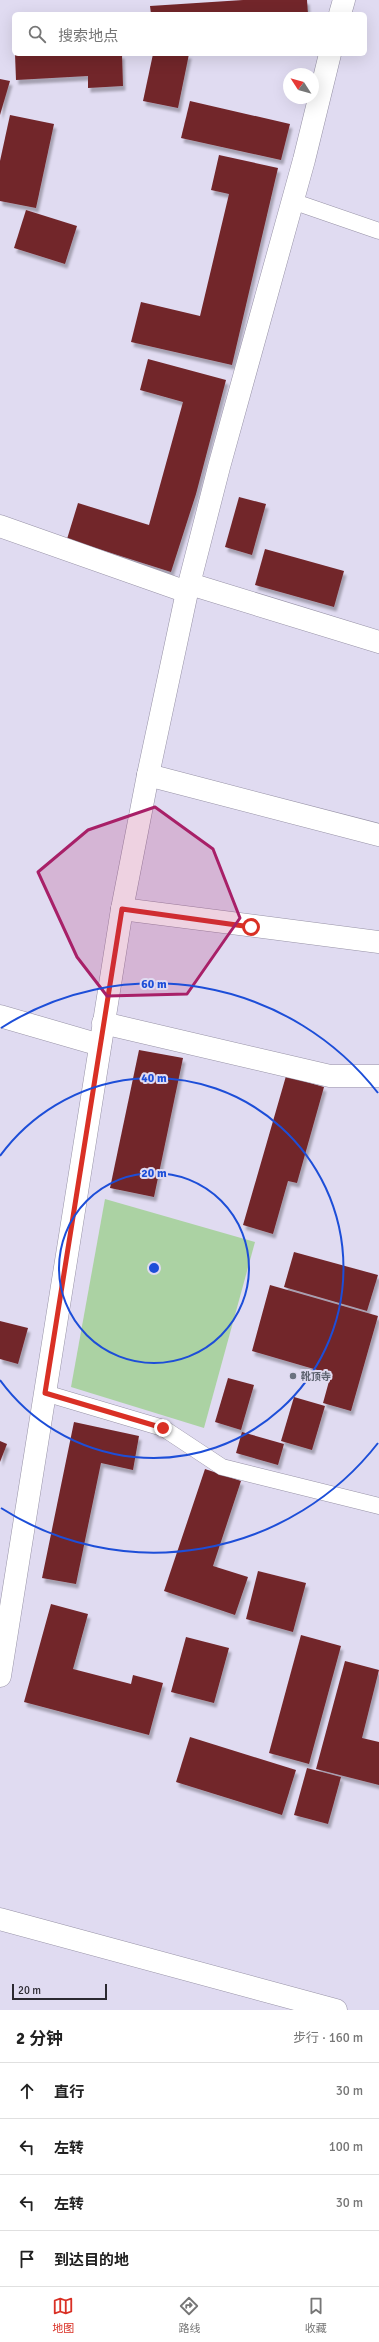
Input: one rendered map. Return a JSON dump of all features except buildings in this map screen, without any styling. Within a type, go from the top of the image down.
[{"type":"street","points":[[341,12],[344,0]]},
{"type":"street","points":[[0,1676],[103,1023],[122,909],[148,775],[188,588],[329,56]]},
{"type":"street","points":[[0,526],[188,588],[379,642]]},
{"type":"street","points":[[148,775],[379,835]]},
{"type":"street","points":[[122,909],[379,942]]},
{"type":"street","points":[[0,1016],[100,1045]]},
{"type":"street","points":[[103,1023],[330,1076],[379,1076]]},
{"type":"street","points":[[0,1919],[336,2010]]},
{"type":"lane","points":[[292,201],[379,231]]},
{"type":"lane","points":[[45,1393],[163,1428],[222,1467],[379,1506]]},
{"type":"highlighted area","points":[[155,807],[213,849],[240,918],[187,994],[107,996],[77,957],[38,872],[88,830]]},
{"type":"green space","points":[[105,1199],[255,1242],[204,1428],[71,1387]]},
{"type":"place","name":"靴顶寺","points":[[293,1376]]},
{"type":"route","points":[[163,1428],[45,1393],[122,909],[251,927]]}]
